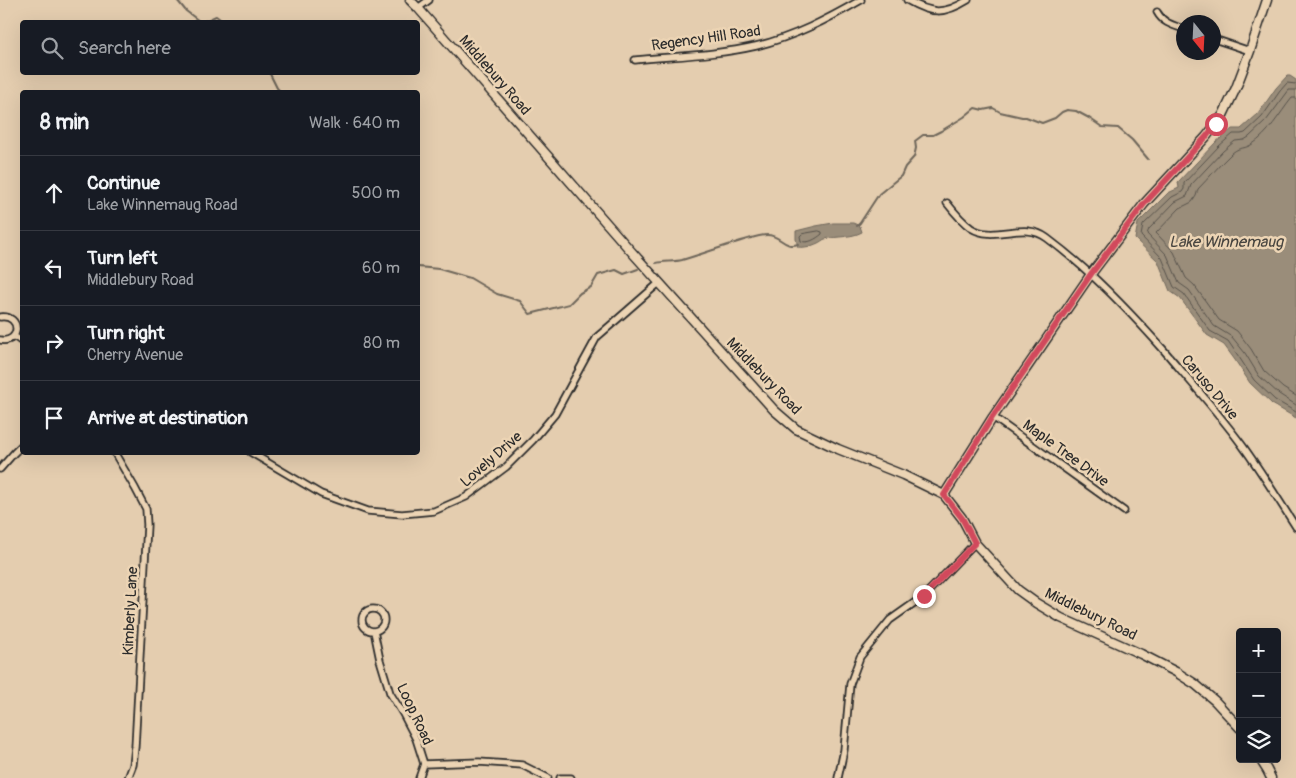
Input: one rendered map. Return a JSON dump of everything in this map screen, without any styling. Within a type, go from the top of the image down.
[{"type":"street","name":"Middlebury Road","points":[[410,0],[659,283],[774,410],[796,429],[903,475],[944,495],[962,518],[975,543],[1018,590],[1061,618],[1176,672],[1195,684],[1215,701],[1236,724]]},
{"type":"street","points":[[418,8],[429,0]]},
{"type":"street","name":"Regency Hill Road","points":[[635,60],[757,46],[827,19],[861,0]]},
{"type":"street","points":[[907,0],[919,7],[934,12],[955,8],[968,0]]},
{"type":"street","points":[[944,495],[993,416],[1091,274],[1144,204],[1206,137],[1223,115],[1236,88],[1268,0]]},
{"type":"street","points":[[1157,12],[1165,23],[1176,26]]},
{"type":"street","points":[[1221,41],[1250,51]]},
{"type":"street","name":"Caruso Drive","points":[[947,203],[961,220],[980,232],[991,234],[1024,230],[1039,232],[1091,274],[1138,322],[1203,396],[1242,445],[1296,527]]},
{"type":"street","name":"Lovely Drive","points":[[255,455],[322,494],[368,511],[402,514],[434,511],[466,497],[506,467],[533,440],[555,414],[596,337],[659,283]]},
{"type":"street","points":[[0,317],[6,316],[13,320],[16,329],[14,336],[8,340],[0,340]]},
{"type":"street","points":[[14,336],[20,340]]},
{"type":"street","name":"Maple Tree Drive","points":[[993,416],[1124,511]]},
{"type":"street","points":[[0,469],[20,447]]},
{"type":"street","name":"Kimberly Lane","points":[[116,455],[146,509],[148,525],[136,747],[133,765],[128,778]]},
{"type":"street","points":[[838,778],[844,750],[850,684],[860,657],[890,620],[924,596],[975,543]]},
{"type":"street","name":"Loop Road","points":[[371,609],[381,612],[384,619],[380,629],[374,631],[366,629],[361,619],[364,612],[371,609]]},
{"type":"street","name":"Loop Road","points":[[374,631],[390,693],[416,739],[424,764],[419,778]]},
{"type":"street","points":[[424,764],[479,762],[522,766],[548,778]]},
{"type":"street","points":[[1263,763],[1270,778]]},
{"type":"street","points":[[560,778],[571,778]]},
{"type":"water","name":"Lake Winnemaug","points":[[1287,76],[1296,80],[1296,418],[1272,404],[1250,383],[1224,345],[1207,335],[1180,298],[1170,291],[1158,261],[1135,239],[1138,223],[1168,193],[1179,188],[1178,182],[1216,142],[1232,129],[1241,129],[1258,114]]},
{"type":"water","points":[[833,223],[853,223],[860,226],[862,232],[825,239],[819,243],[798,247],[796,231]]},
{"type":"waterway","points":[[177,0],[186,11],[198,20]]},
{"type":"waterway","points":[[207,20],[216,16],[221,20]]},
{"type":"waterway","points":[[270,75],[279,90]]},
{"type":"waterway","points":[[857,226],[879,194],[901,176],[905,167],[914,157],[915,141],[923,135],[933,135],[941,131],[975,108],[983,110],[993,108],[1000,112],[1026,117],[1042,123],[1055,118],[1067,110],[1076,111],[1102,127],[1118,128],[1132,140],[1148,159]]},
{"type":"waterway","points":[[656,263],[682,260],[764,235],[776,237],[789,245],[798,244]]},
{"type":"waterway","points":[[420,267],[439,269],[470,278],[497,294],[520,301],[530,314],[569,304],[580,293],[591,287],[598,275],[616,270],[624,274],[638,269]]},
{"type":"route","points":[[924,596],[975,543],[962,518],[944,495],[993,416],[1091,274],[1144,204],[1216,124]]}]
